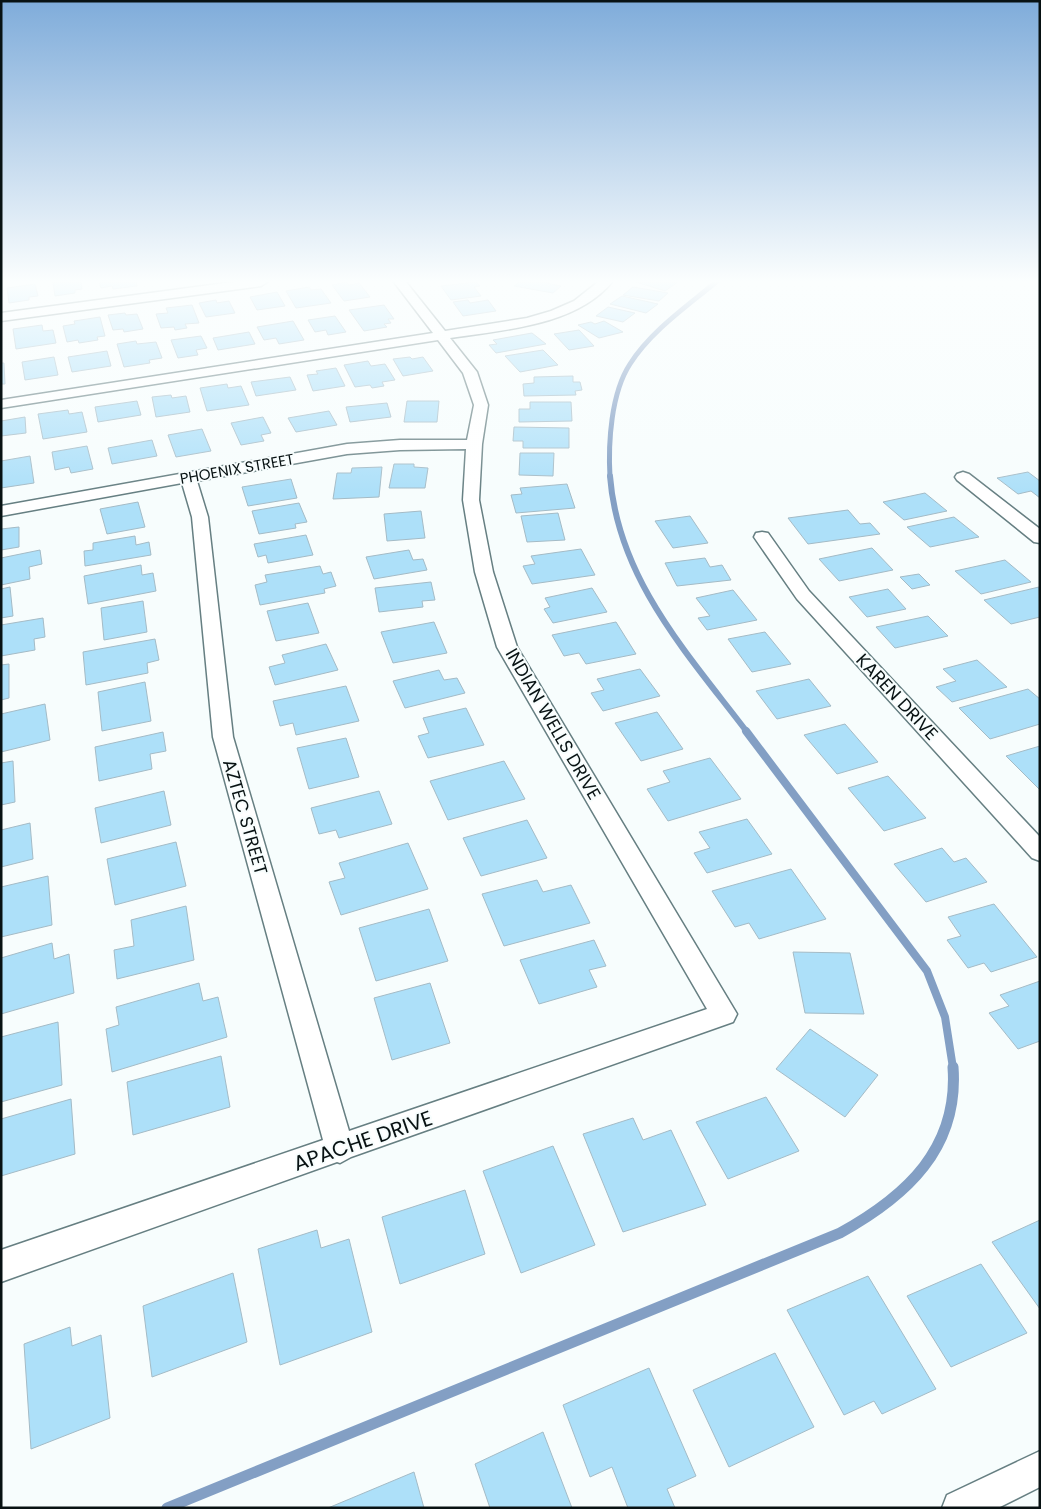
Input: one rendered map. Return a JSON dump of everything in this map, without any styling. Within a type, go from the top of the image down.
[{"type":"street","points":[[1,404],[335,352]]},
{"type":"street","name":"INDIAN WELLS DRIVE","points":[[454,352],[470,372],[481,405],[474,444],[472,500],[484,572],[507,647],[724,1014]]},
{"type":"street","name":"PHOENIX STREET","points":[[1,511],[347,449],[400,445],[474,444]]},
{"type":"street","points":[[963,477],[1040,538]]},
{"type":"street","name":"AZTEC STREET","points":[[188,478],[200,517],[223,737],[340,1150]]},
{"type":"street","name":"KAREN DRIVE","points":[[762,537],[803,595],[1040,852]]},
{"type":"street","name":"APACHE DRIVE","points":[[1,1266],[340,1150],[724,1014]]},
{"type":"street","points":[[960,1508],[1040,1468]]},
{"type":"building","points":[[107,352],[111,366],[72,372],[68,357]]},
{"type":"building","points":[[120,352],[160,352],[162,358],[149,360],[150,363],[124,367]]},
{"type":"building","points":[[176,352],[197,352],[198,355],[178,358]]},
{"type":"building","points":[[528,352],[545,352],[558,365],[520,372],[505,356]]},
{"type":"building","points":[[54,357],[58,375],[25,380],[22,362]]},
{"type":"building","points":[[410,357],[412,359],[423,357],[433,371],[403,376],[393,359]]},
{"type":"building","points":[[368,361],[371,366],[385,364],[395,380],[382,382],[384,386],[372,388],[370,385],[355,387],[344,365]]},
{"type":"building","points":[[1,363],[4,363],[5,384],[1,384]]},
{"type":"building","points":[[336,368],[345,386],[313,391],[307,375],[318,374],[316,371]]},
{"type":"building","points":[[573,376],[573,382],[580,382],[582,390],[575,391],[576,395],[524,396],[523,384],[534,383],[534,377]]},
{"type":"building","points":[[290,377],[296,390],[256,396],[251,382]]},
{"type":"building","points":[[227,384],[228,388],[241,386],[249,405],[207,411],[200,388]]},
{"type":"building","points":[[171,395],[172,398],[186,396],[190,412],[156,417],[152,397]]},
{"type":"building","points":[[137,401],[141,415],[98,422],[95,407]]},
{"type":"building","points":[[407,401],[439,401],[437,422],[404,422]]},
{"type":"building","points":[[530,402],[571,402],[572,421],[519,422],[519,409],[530,409]]},
{"type":"building","points":[[387,403],[391,417],[350,422],[346,407]]},
{"type":"building","points":[[68,410],[69,414],[82,412],[87,432],[43,439],[38,414]]},
{"type":"building","points":[[329,411],[337,425],[296,432],[288,418]]},
{"type":"building","points":[[25,417],[26,433],[1,436],[1,421]]},
{"type":"building","points":[[263,417],[271,433],[261,435],[264,441],[241,445],[231,423]]},
{"type":"building","points":[[514,427],[569,428],[569,448],[523,448],[523,441],[513,441]]},
{"type":"building","points":[[202,429],[211,451],[176,457],[168,435]]},
{"type":"building","points":[[152,440],[157,456],[112,464],[108,448]]},
{"type":"building","points":[[87,446],[93,469],[71,473],[69,467],[55,470],[52,452]]},
{"type":"building","points":[[520,453],[554,453],[553,476],[519,475]]},
{"type":"building","points":[[30,456],[34,483],[1,488],[1,461]]},
{"type":"building","points":[[394,464],[414,464],[414,467],[428,468],[425,488],[389,488]]},
{"type":"building","points":[[382,467],[379,497],[333,499],[337,473],[351,473],[352,468]]},
{"type":"building","points":[[1028,472],[1040,481],[1040,498],[1031,491],[1018,494],[997,478]]},
{"type":"building","points":[[291,479],[297,498],[248,506],[242,487]]},
{"type":"building","points":[[567,484],[575,508],[516,513],[511,495],[522,494],[520,488]]},
{"type":"building","points":[[925,493],[947,511],[904,520],[883,502]]},
{"type":"building","points":[[138,502],[145,527],[107,534],[100,509]]},
{"type":"building","points":[[299,503],[307,522],[295,524],[296,528],[259,534],[252,511]]},
{"type":"building","points":[[848,510],[860,524],[870,523],[880,534],[808,544],[788,518]]},
{"type":"building","points":[[421,511],[425,538],[387,541],[384,514]]},
{"type":"building","points":[[558,513],[565,540],[527,542],[521,516]]},
{"type":"building","points":[[690,516],[708,543],[673,548],[655,521]]},
{"type":"building","points":[[954,517],[979,537],[930,547],[907,527]]},
{"type":"building","points":[[19,527],[19,547],[1,550],[1,529]]},
{"type":"building","points":[[306,535],[313,555],[268,563],[266,555],[258,557],[254,544]]},
{"type":"building","points":[[135,536],[136,545],[149,542],[151,555],[85,566],[84,551],[93,550],[93,543]]},
{"type":"building","points":[[872,548],[893,570],[839,581],[819,559]]},
{"type":"building","points":[[581,549],[595,575],[532,584],[523,566],[535,564],[531,556]]},
{"type":"building","points":[[40,550],[42,564],[29,567],[30,579],[1,585],[1,558]]},
{"type":"building","points":[[409,550],[413,560],[423,559],[427,570],[374,579],[366,557]]},
{"type":"building","points":[[705,558],[710,567],[722,565],[731,580],[677,586],[665,563]]},
{"type":"building","points":[[1005,560],[1031,582],[981,594],[955,571]]},
{"type":"building","points":[[141,565],[142,575],[153,573],[156,591],[88,604],[84,576]]},
{"type":"building","points":[[320,566],[323,574],[331,572],[336,586],[324,589],[325,593],[260,605],[255,585],[267,582],[265,575]]},
{"type":"building","points":[[919,574],[930,585],[912,589],[900,577]]},
{"type":"building","points":[[431,582],[435,600],[422,601],[423,607],[379,612],[375,588]]},
{"type":"building","points":[[10,587],[13,616],[1,618],[1,589]]},
{"type":"building","points":[[1039,587],[1040,617],[1011,624],[984,600]]},
{"type":"building","points":[[592,588],[607,612],[553,623],[544,609],[550,607],[545,598]]},
{"type":"building","points":[[888,589],[906,609],[867,617],[849,597]]},
{"type":"building","points":[[733,590],[757,620],[707,630],[698,618],[710,616],[696,598]]},
{"type":"building","points":[[143,601],[147,632],[104,640],[101,608]]},
{"type":"building","points":[[308,603],[319,633],[276,641],[267,611]]},
{"type":"building","points":[[928,616],[948,636],[895,648],[876,627]]},
{"type":"building","points":[[43,618],[45,637],[34,639],[35,650],[1,656],[1,625]]},
{"type":"building","points":[[434,622],[447,653],[393,663],[381,632]]},
{"type":"building","points":[[616,622],[636,654],[586,664],[579,653],[564,656],[552,635]]},
{"type":"building","points":[[765,632],[791,664],[752,672],[728,639]]},
{"type":"building","points":[[155,639],[159,660],[147,663],[148,673],[86,685],[83,652]]},
{"type":"building","points":[[326,644],[338,670],[275,685],[269,667],[285,663],[282,655]]},
{"type":"building","points":[[977,660],[1007,687],[952,702],[936,687],[956,681],[943,669]]},
{"type":"building","points":[[9,664],[9,698],[1,700],[1,665]]},
{"type":"building","points":[[640,669],[660,696],[603,711],[591,693],[604,690],[597,679]]},
{"type":"building","points":[[439,670],[444,680],[457,678],[465,693],[405,708],[393,681]]},
{"type":"building","points":[[809,679],[831,706],[777,719],[756,691]]},
{"type":"building","points":[[145,682],[151,721],[102,731],[98,692]]},
{"type":"building","points":[[346,686],[359,721],[296,735],[293,723],[280,726],[273,701]]},
{"type":"building","points":[[1028,689],[1040,699],[1040,724],[990,739],[959,708]]},
{"type":"building","points":[[45,704],[50,740],[1,752],[1,714]]},
{"type":"building","points":[[466,708],[484,745],[428,758],[418,736],[429,733],[423,718]]},
{"type":"building","points":[[657,712],[683,749],[641,761],[615,723]]},
{"type":"building","points":[[845,724],[878,762],[837,774],[804,735]]},
{"type":"building","points":[[163,732],[166,751],[150,754],[152,769],[99,781],[95,747]]},
{"type":"building","points":[[346,738],[359,777],[309,789],[297,748]]},
{"type":"building","points":[[1040,746],[1040,790],[1006,756]]},
{"type":"building","points":[[710,758],[741,799],[668,821],[647,789],[670,782],[663,771]]},
{"type":"building","points":[[13,761],[15,802],[1,805],[1,763]]},
{"type":"building","points":[[504,761],[525,799],[448,820],[430,781]]},
{"type":"building","points":[[888,776],[926,818],[884,831],[848,788]]},
{"type":"building","points":[[164,791],[171,825],[101,843],[95,808]]},
{"type":"building","points":[[379,791],[392,824],[339,838],[336,830],[319,834],[311,808]]},
{"type":"building","points":[[747,819],[772,854],[707,873],[694,853],[710,848],[699,832]]},
{"type":"building","points":[[527,820],[547,858],[481,876],[463,838]]},
{"type":"building","points":[[30,823],[33,859],[1,867],[1,830]]},
{"type":"building","points":[[176,842],[186,886],[115,905],[107,859]]},
{"type":"building","points":[[408,843],[428,889],[341,915],[329,882],[345,878],[339,863]]},
{"type":"building","points":[[942,848],[954,862],[966,858],[987,882],[926,902],[894,864]]},
{"type":"building","points":[[791,869],[826,919],[759,939],[749,923],[735,927],[712,891]]},
{"type":"building","points":[[48,876],[52,925],[1,937],[1,887]]},
{"type":"building","points":[[537,880],[543,892],[571,885],[590,923],[504,946],[482,894]]},
{"type":"building","points":[[994,904],[1037,957],[991,972],[984,963],[968,968],[947,940],[961,936],[948,917]]},
{"type":"building","points":[[186,906],[194,960],[117,979],[114,950],[134,946],[131,920]]},
{"type":"building","points":[[429,909],[448,961],[376,981],[359,928]]},
{"type":"building","points":[[594,940],[606,966],[589,970],[597,987],[539,1004],[520,960]]},
{"type":"building","points":[[52,943],[54,959],[69,954],[74,993],[1,1014],[1,958]]},
{"type":"building","points":[[793,952],[850,953],[864,1014],[805,1013]]},
{"type":"building","points":[[1040,981],[1040,1041],[1018,1049],[989,1013],[1009,1006],[1000,995]]},
{"type":"building","points":[[199,983],[203,1001],[218,997],[227,1037],[112,1072],[106,1029],[119,1025],[116,1007]]},
{"type":"building","points":[[430,983],[450,1043],[392,1060],[374,998]]},
{"type":"building","points":[[58,1022],[62,1085],[1,1102],[1,1037]]},
{"type":"building","points":[[810,1029],[878,1075],[845,1117],[776,1069]]},
{"type":"building","points":[[221,1056],[230,1107],[133,1135],[127,1082]]},
{"type":"building","points":[[766,1097],[799,1151],[728,1179],[696,1122]]},
{"type":"building","points":[[71,1099],[75,1154],[1,1176],[1,1119]]},
{"type":"building","points":[[633,1118],[643,1140],[671,1130],[706,1205],[623,1232],[583,1134]]},
{"type":"building","points":[[553,1146],[595,1245],[521,1273],[483,1171]]},
{"type":"building","points":[[465,1190],[485,1254],[400,1284],[382,1217]]},
{"type":"building","points":[[1040,1220],[1040,1309],[992,1242]]},
{"type":"building","points":[[317,1230],[321,1248],[349,1239],[372,1332],[280,1365],[258,1249]]},
{"type":"building","points":[[981,1264],[1027,1333],[951,1367],[907,1296]]},
{"type":"building","points":[[233,1273],[247,1342],[152,1377],[143,1306]]},
{"type":"building","points":[[868,1276],[936,1389],[882,1414],[874,1401],[844,1415],[787,1310]]},
{"type":"building","points":[[70,1327],[72,1346],[101,1335],[110,1418],[31,1449],[24,1344]]},
{"type":"building","points":[[775,1353],[814,1427],[729,1467],[693,1390]]},
{"type":"building","points":[[649,1368],[696,1476],[667,1489],[675,1508],[628,1508],[612,1467],[590,1477],[563,1405]]},
{"type":"building","points":[[543,1432],[572,1508],[490,1508],[475,1464]]},
{"type":"building","points":[[414,1472],[424,1508],[328,1508]]},
{"type":"waterway","points":[[610,476],[610,434],[615,404],[624,376],[638,352]]},
{"type":"waterway","points":[[610,476],[616,513],[626,548],[641,581],[679,643],[747,732]]},
{"type":"waterway","points":[[746,731],[927,971],[945,1017],[953,1068]]},
{"type":"waterway","points":[[167,1508],[840,1233],[887,1203],[907,1186],[924,1166],[938,1145],[947,1122],[953,1096],[953,1068]]}]
